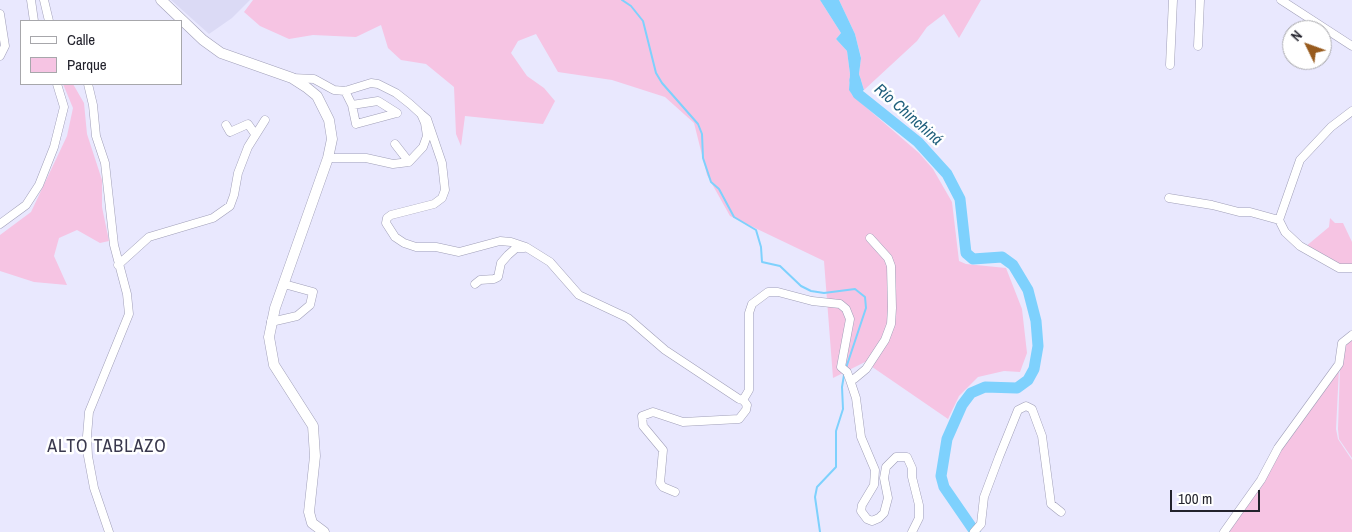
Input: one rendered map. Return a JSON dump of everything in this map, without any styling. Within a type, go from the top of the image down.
[{"type":"main road","points":[[161,0],[203,40],[221,53],[292,78],[317,96],[326,114],[332,139],[328,158],[271,322],[269,347],[274,364],[312,426],[315,456],[309,504],[310,518],[324,532]]},
{"type":"street","points":[[32,0],[34,20]]},
{"type":"street","points":[[44,0],[49,20]]},
{"type":"street","points":[[1170,65],[1172,0]]},
{"type":"street","points":[[1198,46],[1200,0]]},
{"type":"street","points":[[1281,0],[1352,46]]},
{"type":"street","points":[[0,14],[5,46],[0,56]]},
{"type":"street","points":[[292,78],[314,79],[334,90],[345,91],[371,83],[378,84],[396,93],[426,119],[442,163],[445,190],[442,198],[434,204],[390,215],[386,223],[389,229],[404,244],[416,247],[436,247],[459,252],[500,241],[526,247],[550,262],[579,295],[628,318],[649,339],[688,367],[703,374],[738,399],[744,400]]},
{"type":"street","points":[[0,224],[26,205],[39,185],[54,146],[64,107],[57,85]]},
{"type":"street","points":[[88,85],[93,105],[96,136],[106,163],[114,245],[127,294],[129,314],[89,412],[88,456],[94,488],[110,532]]},
{"type":"street","points":[[345,91],[352,105],[356,124],[397,113],[378,102],[352,105]]},
{"type":"street","points":[[1352,111],[1331,127],[1300,160],[1279,220],[1285,232],[1300,246],[1339,268],[1352,268]]},
{"type":"street","points":[[328,158],[366,158],[393,164],[409,162],[420,153],[426,142],[427,130],[421,114]]},
{"type":"street","points":[[118,265],[130,257],[149,238],[201,223],[220,214],[230,206],[238,173],[255,134],[265,120]]},
{"type":"street","points":[[226,125],[230,132],[248,124],[252,127],[255,134]]},
{"type":"street","points":[[395,144],[409,162]]},
{"type":"street","points":[[1169,198],[1212,205],[1239,212],[1250,212],[1279,220]]},
{"type":"street","points":[[850,380],[860,376],[875,357],[890,324],[891,266],[888,258],[870,238]]},
{"type":"street","points":[[475,284],[480,280],[494,279],[498,276],[501,263],[508,255],[516,248],[526,247]]},
{"type":"street","points":[[271,322],[297,316],[310,305],[312,292],[284,284]]},
{"type":"street","points":[[744,400],[749,390],[749,313],[752,304],[768,292],[778,292],[812,301],[833,303],[846,309],[850,319],[842,367],[847,372],[856,398],[861,437],[875,470],[874,484],[862,505],[861,511],[867,519],[872,521],[879,518],[884,512],[888,498],[884,478],[886,467],[896,457],[907,457],[912,468],[912,477],[919,505],[919,518],[912,532]]},
{"type":"street","points":[[1224,532],[1261,480],[1278,448],[1339,364],[1342,343],[1352,335]]},
{"type":"street","points":[[675,492],[664,488],[660,483],[663,450],[643,426],[642,416],[653,412],[683,422],[739,419],[746,410],[747,405],[744,400]]},
{"type":"street","points":[[974,532],[981,524],[984,497],[1018,410],[1026,406],[1032,409],[1042,436],[1051,504],[1055,510],[1061,512]]},
{"type":"shaded area","points":[[171,0],[250,0],[232,18],[209,34]]},
{"type":"green space","points":[[253,0],[820,0],[841,33],[836,39],[847,51],[850,74],[849,89],[853,96],[919,153],[933,169],[952,202],[959,261],[966,264],[1006,268],[1022,309],[1027,353],[1020,372],[1004,371],[978,377],[959,396],[948,419],[865,362],[833,378],[824,261],[730,216],[707,175],[694,123],[665,97],[612,80],[558,72],[536,34],[518,41],[511,53],[527,76],[544,88],[555,101],[543,124],[465,116],[461,146],[456,134],[454,87],[426,64],[401,60],[388,48],[381,25],[356,37],[313,35],[289,39],[260,26],[244,12]]},
{"type":"green space","points":[[839,0],[981,0],[959,38],[944,14],[927,27],[917,41],[864,90],[859,74],[861,57],[855,34]]},
{"type":"green space","points":[[63,85],[74,85],[84,103],[87,134],[102,180],[102,207],[109,241],[100,243],[77,230],[59,238],[54,256],[67,285],[34,282],[0,271],[0,235],[31,212],[67,136],[73,108]]},
{"type":"green space","points":[[1330,218],[1335,223],[1343,223],[1352,242],[1352,266],[1340,266],[1305,247],[1329,227]]},
{"type":"green space","points":[[1352,338],[1352,458],[1339,439],[1338,429],[1340,367],[1345,344]]},
{"type":"green space","points":[[1339,369],[1336,429],[1338,439],[1352,460],[1352,532],[1227,532],[1280,450]]},
{"type":"water","points":[[820,0],[839,0],[855,34],[861,58],[859,74],[864,90],[853,96],[849,90],[850,74],[847,51],[836,39],[841,33]]},
{"type":"waterway","points":[[622,0],[631,6],[643,21],[656,73],[662,83],[698,124],[702,134],[703,158],[711,182],[719,189],[734,217],[756,230],[761,247],[762,262],[780,266],[801,286],[811,291],[824,293],[855,289],[865,297],[866,308],[846,368]]},
{"type":"waterway","name":"Río Chinchiná","points":[[855,80],[858,94],[918,142],[947,174],[960,199],[966,253],[973,259],[1002,257],[1013,265],[1028,290],[1036,321],[1038,346],[1034,369],[1028,380],[1017,388],[985,387],[971,393],[962,405],[947,439],[941,476],[944,487],[975,532]]},
{"type":"waterway","points":[[820,532],[815,497],[817,487],[836,467],[836,431],[843,409],[842,387],[844,375]]},
{"type":"district","name":"ALTO TABLAZO","points":[[107,447]]}]
